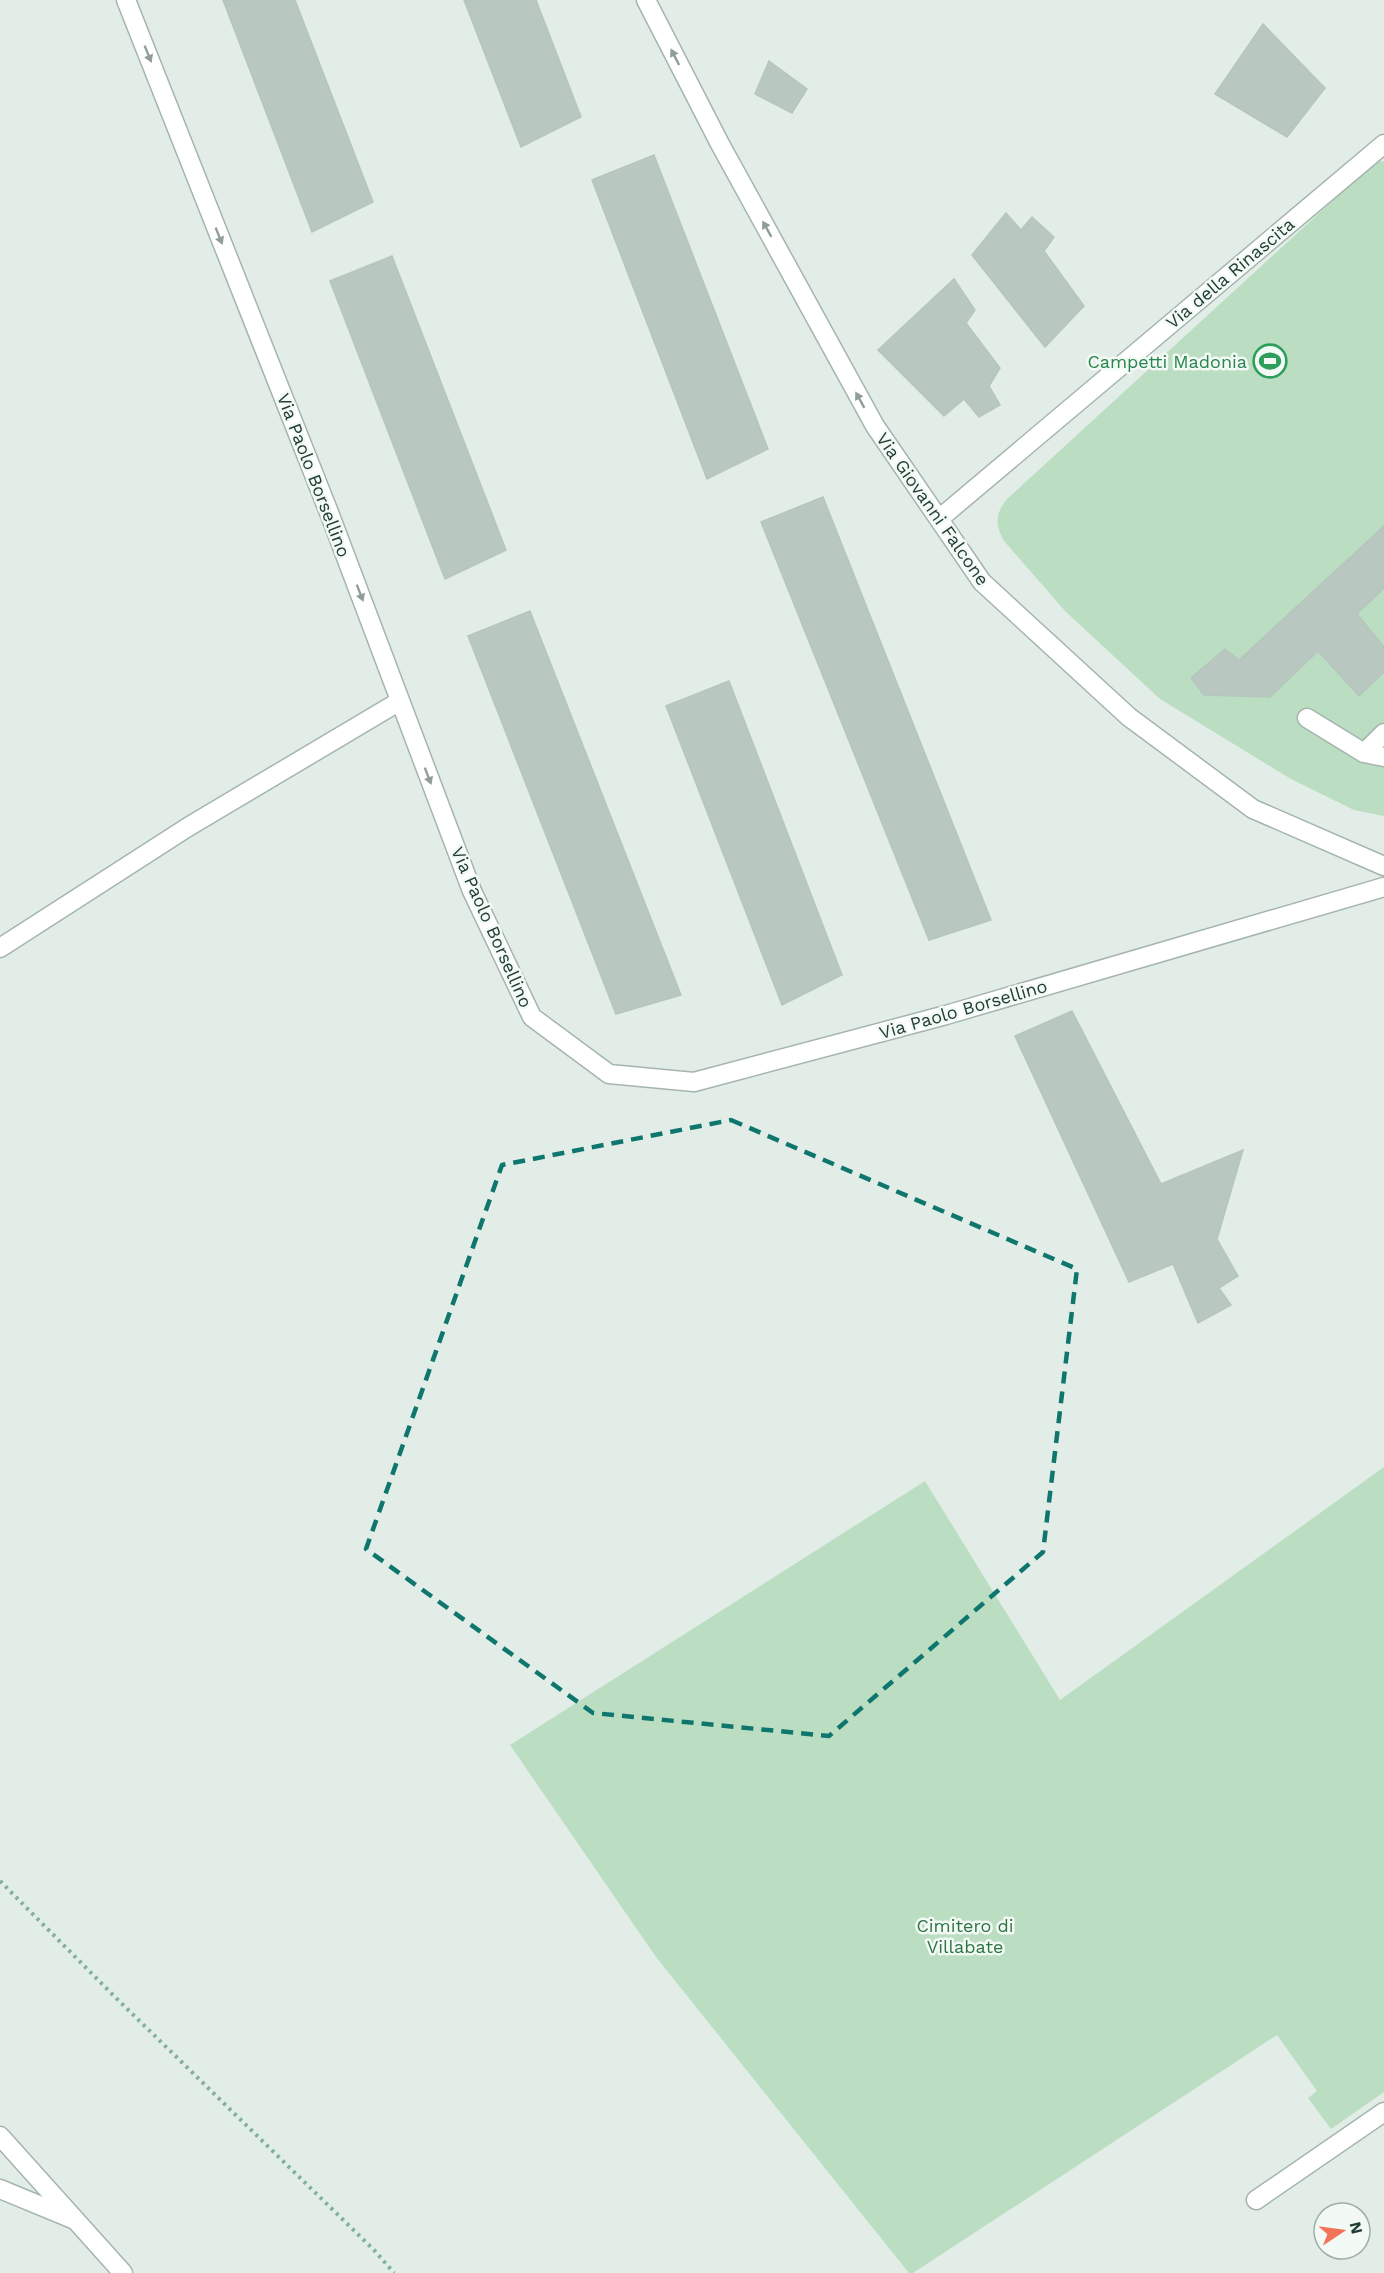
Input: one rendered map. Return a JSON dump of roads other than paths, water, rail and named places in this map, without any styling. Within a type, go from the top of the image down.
[{"type":"street","name":"Via Paolo Borsellino","points":[[126,0],[330,515],[472,891],[532,1017],[609,1074],[694,1082],[991,1002],[1384,887]]},
{"type":"street","name":"Via Giovanni Falcone","points":[[646,0],[720,144],[875,426],[982,582],[1129,717],[1253,809],[1384,866]]},
{"type":"street","name":"Via della Rinascita","points":[[939,519],[1384,144]]},
{"type":"street","points":[[0,948],[188,827],[400,701]]},
{"type":"street","points":[[1307,718],[1364,753],[1384,757]]},
{"type":"street","points":[[1364,753],[1384,733]]},
{"type":"street","points":[[1256,2200],[1384,2112]]},
{"type":"street","points":[[0,2136],[123,2273]]},
{"type":"street","points":[[0,2189],[75,2220]]},
{"type":"place","name":"Campetti Madonia","points":[[1270,361]]},
{"type":"park label","name":"Cimitero di Villabate","points":[[965,1935]]}]
